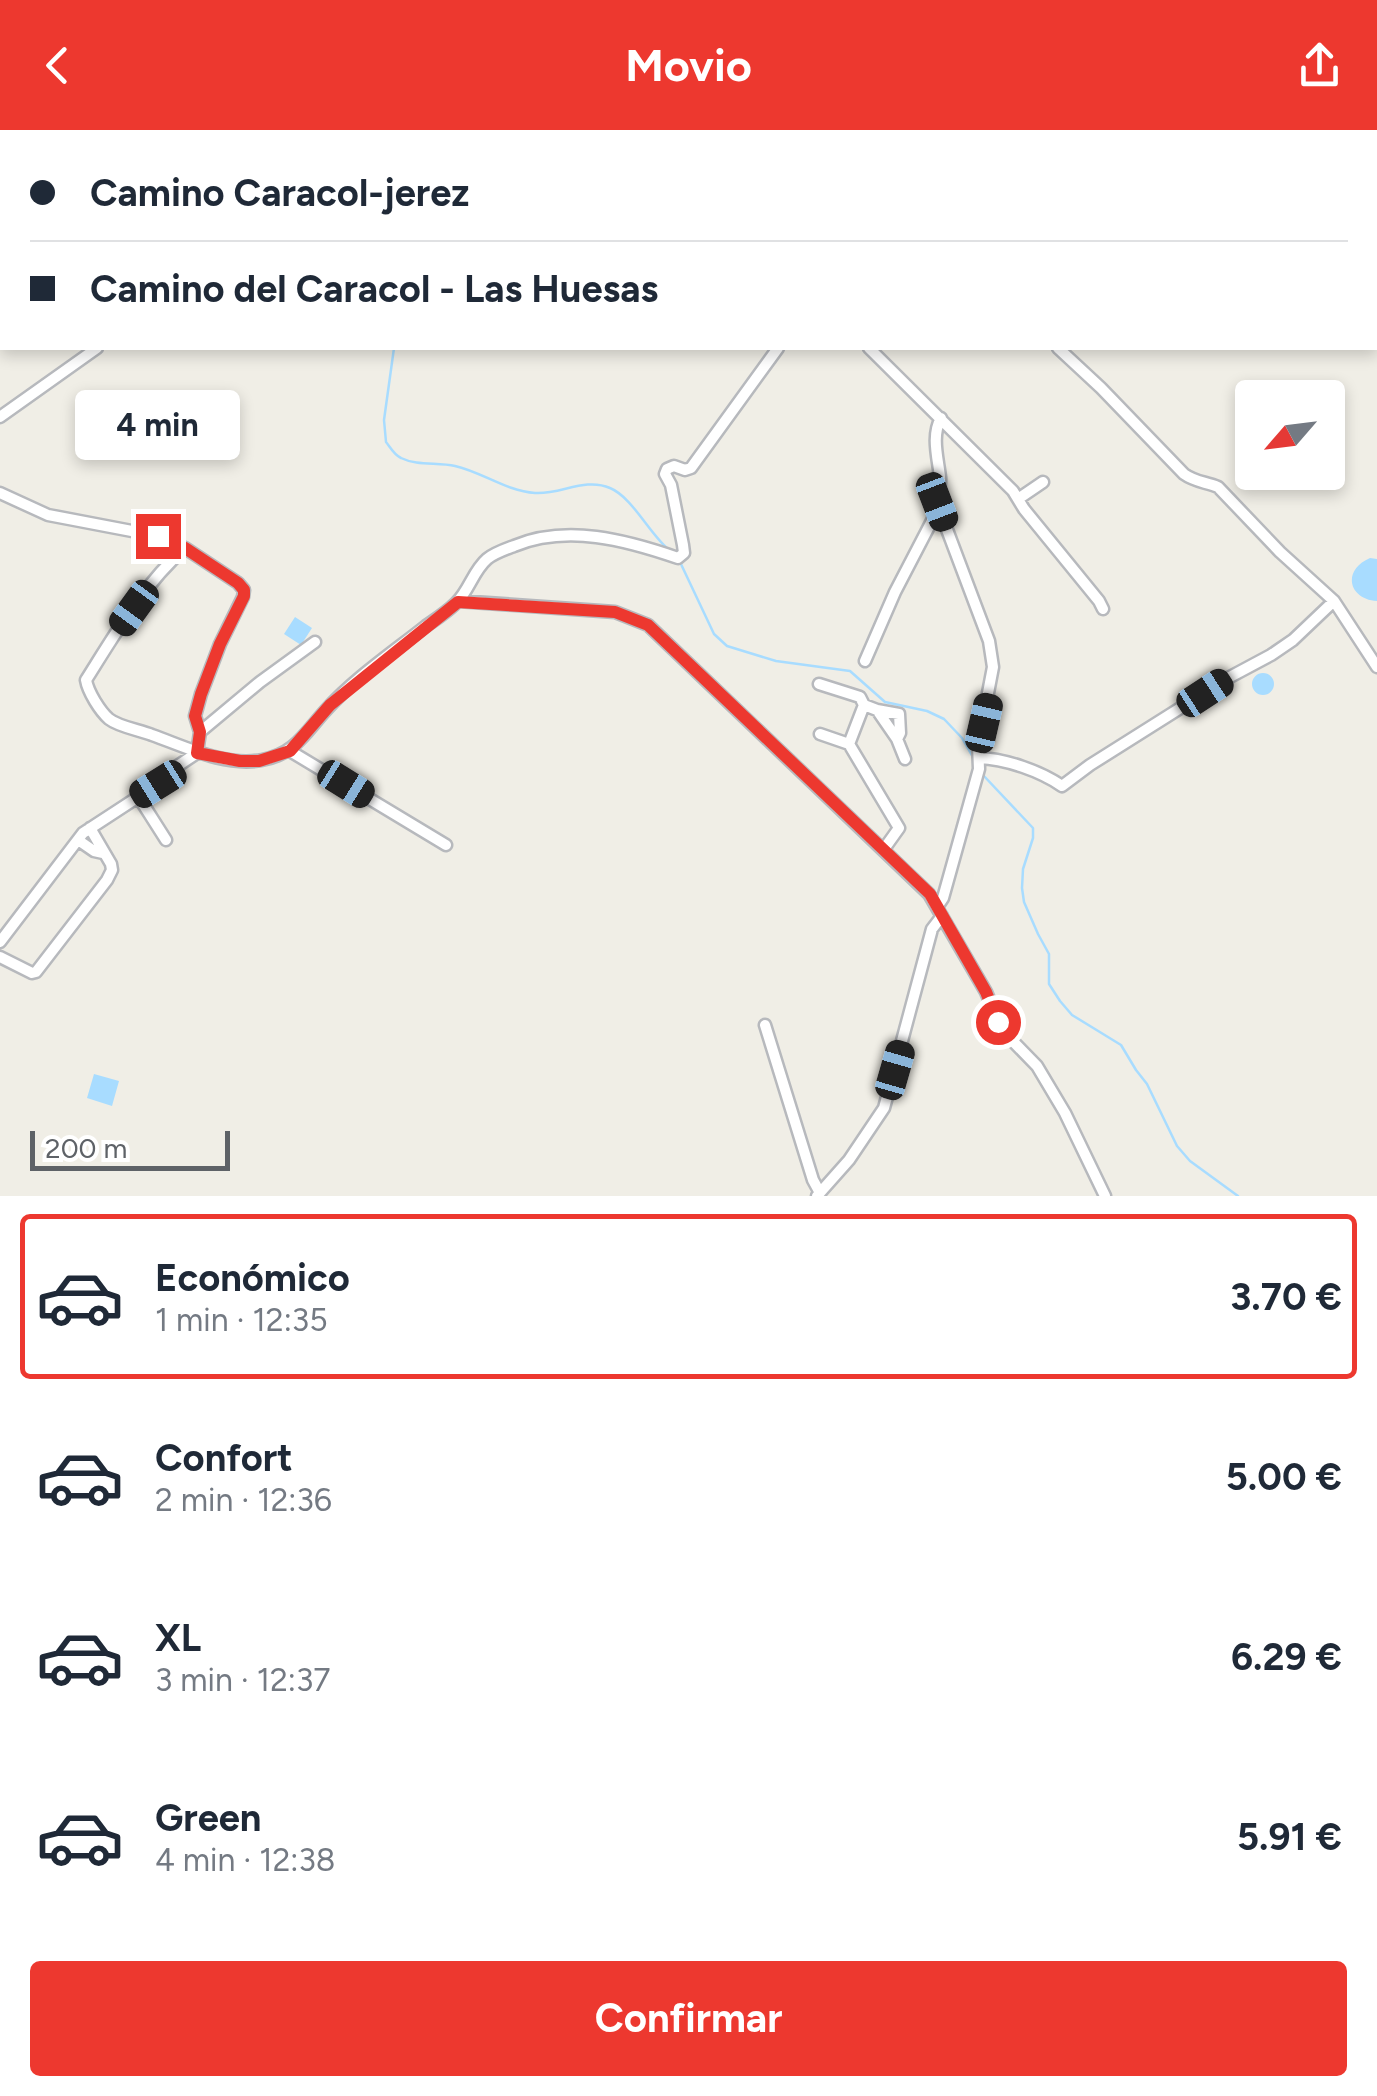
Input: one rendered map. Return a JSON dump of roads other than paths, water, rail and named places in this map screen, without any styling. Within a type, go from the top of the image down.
[{"type":"street","points":[[0,418],[94,350]]},
{"type":"street","points":[[185,548],[166,565],[118,630],[86,680],[87,689],[110,720],[197,753],[259,761],[290,751],[330,705],[458,602],[488,559],[534,538],[556,536],[610,538],[682,556],[667,469],[691,468],[777,350]]},
{"type":"street","points":[[871,350],[1018,499],[1103,609]]},
{"type":"street","points":[[1060,350],[1184,474],[1218,487],[1280,552],[1334,600],[1375,660]]},
{"type":"street","points":[[865,661],[935,515],[940,480],[937,426],[942,418]]},
{"type":"street","points":[[1018,499],[1043,482]]},
{"type":"street","points":[[0,492],[48,516],[158,536],[185,548],[244,590],[201,694],[195,716],[200,732],[197,753],[90,828],[4,929],[0,942]]},
{"type":"street","points":[[765,1025],[818,1194],[848,1160],[884,1108],[979,769],[978,745],[992,654],[937,502]]},
{"type":"street","points":[[979,758],[1050,778],[1062,786],[1293,640],[1334,600]]},
{"type":"street","points":[[458,602],[615,612],[648,625],[930,894],[986,992],[1002,1030],[1038,1066],[1105,1196]]},
{"type":"street","points":[[200,732],[315,642]]},
{"type":"street","points":[[819,684],[860,697],[864,705],[877,710],[905,758]]},
{"type":"street","points":[[849,744],[864,705]]},
{"type":"street","points":[[820,734],[849,744],[899,828],[884,849]]},
{"type":"street","points":[[290,751],[446,846]]},
{"type":"street","points":[[138,796],[166,840]]},
{"type":"street","points":[[0,957],[32,973],[40,969],[110,874],[111,864],[90,828]]},
{"type":"street","points":[[78,840],[102,853]]},
{"type":"water","points":[[1370,558],[1377,559],[1377,601],[1360,595],[1352,583],[1355,570]]},
{"type":"water","points":[[295,617],[312,628],[301,645],[284,634]]},
{"type":"water","points":[[1263,673],[1271,676],[1271,692],[1263,695],[1255,692],[1252,684],[1255,676]]},
{"type":"water","points":[[94,1074],[119,1081],[112,1106],[87,1098]]},
{"type":"waterway","points":[[394,350],[384,420],[386,442],[399,457],[455,466],[524,492],[544,493],[591,484],[610,488],[626,499],[668,549]]},
{"type":"waterway","points":[[680,562],[714,634],[727,646],[776,661],[850,671],[885,702],[944,719],[974,759]]},
{"type":"waterway","points":[[983,775],[1033,828],[1022,888],[1024,902],[1049,954],[1049,984],[1072,1015],[1121,1045],[1147,1084],[1177,1146],[1190,1161],[1238,1196]]}]
